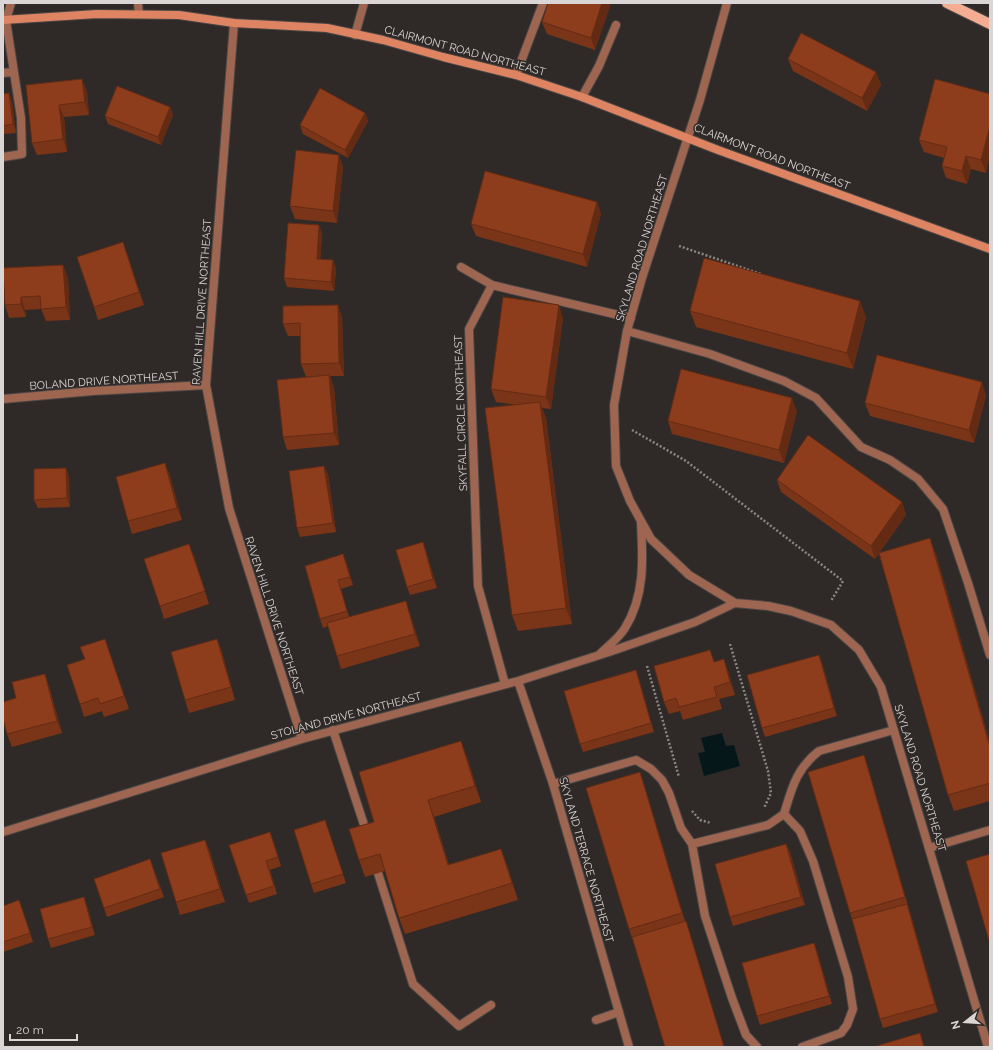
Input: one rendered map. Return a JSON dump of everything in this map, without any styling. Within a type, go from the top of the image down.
[{"type":"main road","points":[[947,3],[990,24]]},
{"type":"main road","name":"CLAIRMONT ROAD NORTHEAST","points":[[4,20],[97,14],[139,14],[179,15],[234,23],[327,28],[516,74],[582,96],[687,137],[990,249]]},
{"type":"street","points":[[3,157],[22,154],[21,118],[4,20],[11,3]]},
{"type":"street","points":[[138,3],[139,14]]},
{"type":"street","points":[[355,35],[364,3]]},
{"type":"street","points":[[516,74],[543,3]]},
{"type":"street","name":"SKYLAND ROAD NORTHEAST","points":[[727,3],[627,332],[614,404],[616,466],[630,501],[651,539],[689,575],[735,603],[768,606],[791,611],[831,625],[859,650],[881,687],[988,1047]]},
{"type":"street","name":"RAVEN HILL DRIVE NORTHEAST","points":[[234,23],[206,385],[229,508],[302,739]]},
{"type":"street","points":[[582,96],[599,66],[616,25]]},
{"type":"street","points":[[3,73],[13,72]]},
{"type":"street","points":[[461,267],[492,285],[631,318]]},
{"type":"street","name":"SKYFALL CIRCLE NORTHEAST","points":[[492,285],[469,329],[469,344],[478,586],[505,684]]},
{"type":"street","points":[[627,332],[710,354],[784,381],[816,398],[861,447],[890,460],[918,478],[943,509],[968,583],[990,656]]},
{"type":"street","name":"BOLAND DRIVE NORTHEAST","points":[[3,399],[93,391],[206,385]]},
{"type":"street","points":[[598,656],[625,629],[640,593],[643,560],[641,521]]},
{"type":"street","name":"STOLAND DRIVE NORTHEAST","points":[[3,832],[302,739],[518,681],[598,656],[695,622],[735,603]]},
{"type":"street","name":"SKYLAND TERRACE NORTHEAST","points":[[518,681],[553,784],[629,1047]]},
{"type":"street","points":[[333,730],[369,841]]},
{"type":"street","points":[[692,844],[768,825],[784,814],[794,780],[811,757],[819,751],[894,730]]},
{"type":"street","points":[[553,784],[636,760],[650,769],[662,780],[669,793],[681,828],[692,844],[705,916],[732,998],[746,1035],[757,1047]]},
{"type":"street","points":[[784,814],[800,831],[813,861],[848,977],[853,1009],[847,1025],[841,1033],[802,1047]]},
{"type":"street","points":[[929,848],[990,830]]},
{"type":"street","points":[[378,873],[414,984],[459,1026],[491,1005]]},
{"type":"street","points":[[596,1020],[618,1012]]},
{"type":"path","points":[[679,246],[763,275]]},
{"type":"path","points":[[632,430],[686,461],[843,581],[831,601]]},
{"type":"path","points":[[730,644],[768,771],[771,793]]},
{"type":"path","points":[[647,666],[680,780]]},
{"type":"path","points":[[688,805],[700,820]]},
{"type":"shaded area","points":[[722,733],[726,746],[734,745],[740,766],[704,776],[698,753],[705,752],[701,738]]},
{"type":"building","points":[[548,3],[602,3],[591,38],[542,22]]},
{"type":"building","points":[[801,33],[876,72],[862,98],[788,59]]},
{"type":"building","points":[[82,79],[85,102],[59,105],[63,139],[32,143],[26,85]]},
{"type":"building","points":[[935,79],[990,94],[990,126],[981,160],[966,156],[962,171],[942,166],[947,147],[919,140]]},
{"type":"building","points":[[117,86],[170,107],[158,137],[105,116]]},
{"type":"building","points":[[320,88],[365,113],[345,150],[300,125]]},
{"type":"building","points":[[9,93],[13,124],[3,126],[3,94]]},
{"type":"building","points":[[296,150],[339,155],[333,211],[290,206]]},
{"type":"building","points":[[485,171],[597,202],[583,254],[471,224]]},
{"type":"building","points":[[288,223],[319,225],[317,259],[333,260],[331,282],[284,278]]},
{"type":"building","points":[[123,242],[139,292],[94,307],[77,257]]},
{"type":"building","points":[[704,258],[860,301],[847,353],[690,311]]},
{"type":"building","points":[[63,265],[66,307],[41,309],[40,296],[21,297],[21,304],[5,305],[3,268]]},
{"type":"building","points":[[503,297],[559,305],[546,397],[491,389]]},
{"type":"building","points":[[338,305],[339,363],[301,364],[300,323],[283,324],[283,306]]},
{"type":"building","points":[[877,355],[982,382],[969,430],[865,403]]},
{"type":"building","points":[[681,369],[792,398],[779,450],[668,421]]},
{"type":"building","points":[[329,375],[334,433],[283,437],[277,380]]},
{"type":"building","points":[[540,402],[566,608],[512,615],[485,408]]},
{"type":"building","points":[[808,435],[902,502],[871,546],[777,480]]},
{"type":"building","points":[[165,463],[177,508],[128,521],[116,477]]},
{"type":"building","points":[[324,466],[333,523],[297,528],[289,471]]},
{"type":"building","points":[[66,468],[67,498],[34,500],[34,469]]},
{"type":"building","points":[[930,538],[990,747],[990,783],[948,795],[879,553]]},
{"type":"building","points":[[423,542],[433,579],[407,587],[396,550]]},
{"type":"building","points":[[189,544],[205,591],[160,606],[144,559]]},
{"type":"building","points":[[343,554],[350,577],[338,580],[347,611],[320,619],[305,566]]},
{"type":"building","points":[[406,601],[415,634],[337,656],[327,623]]},
{"type":"building","points":[[105,639],[124,696],[100,704],[98,698],[80,704],[67,665],[85,659],[80,647]]},
{"type":"building","points":[[217,639],[231,687],[185,700],[171,652]]},
{"type":"building","points":[[710,650],[714,662],[724,659],[730,682],[714,687],[717,697],[679,707],[676,698],[664,702],[654,666]]},
{"type":"building","points":[[819,655],[834,708],[762,728],[747,675]]},
{"type":"building","points":[[636,670],[651,723],[580,744],[564,691]]},
{"type":"building","points":[[45,674],[57,721],[7,734],[3,719],[3,702],[16,698],[12,682]]},
{"type":"building","points":[[461,741],[475,786],[428,800],[448,865],[501,849],[512,883],[399,918],[380,854],[359,860],[349,829],[374,822],[359,772]]},
{"type":"building","points":[[864,755],[905,897],[850,913],[808,772]]},
{"type":"building","points":[[640,772],[682,913],[629,929],[586,788]]},
{"type":"building","points":[[325,820],[343,874],[311,884],[294,830]]},
{"type":"building","points":[[270,832],[278,857],[266,861],[274,886],[246,895],[229,845]]},
{"type":"building","points":[[205,840],[220,889],[176,902],[161,853]]},
{"type":"building","points":[[786,844],[801,897],[730,917],[715,864]]},
{"type":"building","points":[[990,854],[990,944],[966,861]]},
{"type":"building","points":[[150,859],[160,889],[104,908],[94,879]]},
{"type":"building","points":[[84,897],[92,927],[48,939],[40,909]]},
{"type":"building","points":[[19,900],[30,933],[3,942],[3,906]]},
{"type":"building","points":[[907,904],[935,1004],[880,1019],[852,919]]},
{"type":"building","points":[[686,921],[724,1047],[665,1047],[632,937]]},
{"type":"building","points":[[814,943],[829,996],[757,1016],[742,963]]},
{"type":"building","points":[[920,1033],[924,1047],[873,1047]]}]
